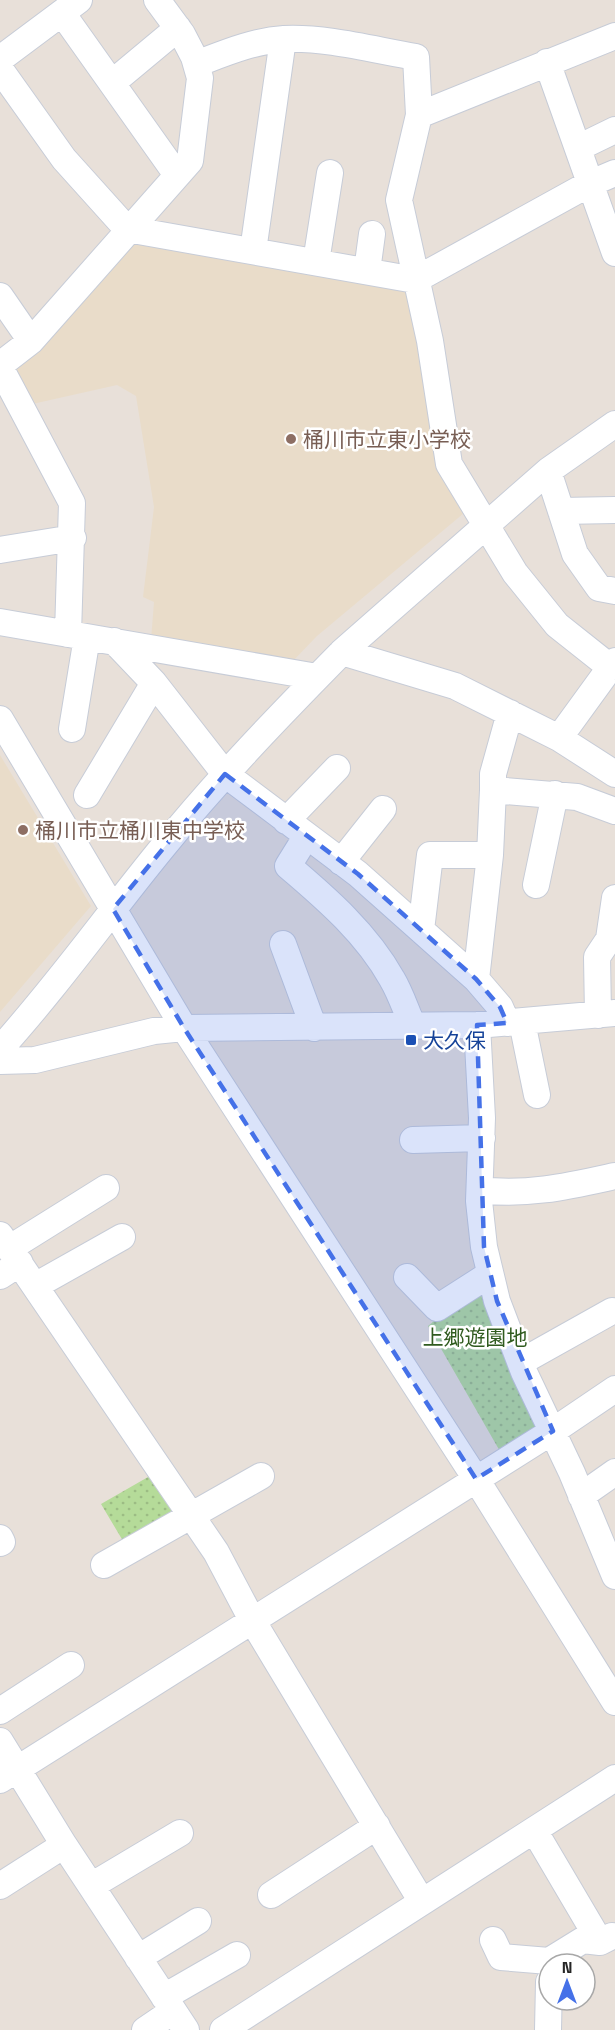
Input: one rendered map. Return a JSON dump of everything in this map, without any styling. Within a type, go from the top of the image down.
[{"type":"street","points":[[72,729],[78,635],[72,503],[0,366],[31,341],[127,229],[190,161],[200,78],[196,64],[178,28],[158,0]]},
{"type":"street","points":[[0,59],[70,7],[112,84],[177,175]]},
{"type":"street","points":[[112,84],[178,28]]},
{"type":"street","points":[[419,115],[615,36]]},
{"type":"street","points":[[196,64],[246,45],[283,39],[306,39],[416,57],[419,115],[399,200],[430,341],[449,464],[515,573],[557,625],[612,664],[559,738]]},
{"type":"street","points":[[253,251],[283,39]]},
{"type":"street","points":[[547,62],[615,253]]},
{"type":"street","points":[[0,69],[64,159],[127,229],[415,280],[589,184],[615,173]]},
{"type":"street","points":[[578,147],[615,130]]},
{"type":"street","points":[[316,262],[330,173]]},
{"type":"street","points":[[367,271],[372,234]]},
{"type":"street","points":[[0,296],[31,341]]},
{"type":"street","points":[[0,1049],[35,1010],[113,909],[225,774],[317,677],[342,652],[548,471],[615,424]]},
{"type":"street","points":[[548,471],[575,554],[599,588],[615,591]]},
{"type":"street","points":[[561,511],[615,510]]},
{"type":"street","points":[[0,550],[73,538]]},
{"type":"street","points":[[0,622],[317,677]]},
{"type":"street","points":[[114,641],[153,683],[225,774],[341,862],[476,979],[514,1023],[537,1095]]},
{"type":"street","points":[[342,652],[455,686],[559,738],[615,774]]},
{"type":"street","points":[[87,795],[153,683]]},
{"type":"street","points":[[476,979],[490,855],[493,774],[510,712]]},
{"type":"street","points":[[0,719],[184,1028],[476,1479],[615,1702]]},
{"type":"street","points":[[536,885],[566,796],[591,759]]},
{"type":"street","points":[[286,821],[337,768]]},
{"type":"street","points":[[492,790],[566,796],[615,810]]},
{"type":"street","points":[[341,862],[383,809]]},
{"type":"street","points":[[306,837],[288,866],[323,895],[358,931],[392,979],[413,1026]]},
{"type":"street","points":[[421,930],[430,855],[490,855]]},
{"type":"street","points":[[0,1061],[35,1060],[153,1031],[184,1028],[314,1029],[514,1023],[606,1014],[597,957],[609,939],[615,898]]},
{"type":"street","points":[[283,944],[314,1029]]},
{"type":"street","points":[[477,1024],[482,1138],[480,1190],[484,1247],[490,1274],[497,1301],[521,1362],[612,1562]]},
{"type":"street","points":[[412,1140],[482,1138]]},
{"type":"street","points":[[480,1190],[510,1194],[540,1192],[615,1176]]},
{"type":"street","points":[[106,1188],[8,1256],[36,1286],[216,1552],[252,1620],[422,1902]]},
{"type":"street","points":[[36,1286],[122,1237]]},
{"type":"street","points":[[407,1277],[437,1308],[490,1274]]},
{"type":"street","points":[[521,1362],[612,1311]]},
{"type":"street","points":[[9,1774],[553,1431],[615,1389]]},
{"type":"street","points":[[581,1496],[615,1472]]},
{"type":"street","points":[[104,1565],[261,1476]]},
{"type":"street","points":[[0,1538],[2,1542],[0,1544]]},
{"type":"street","points":[[0,1711],[70,1665]]},
{"type":"street","points":[[0,1741],[9,1774],[64,1845],[174,2013]]},
{"type":"street","points":[[224,2030],[615,1778]]},
{"type":"street","points":[[271,1894],[376,1826]]},
{"type":"street","points":[[534,1830],[608,1938],[583,1940],[569,1952]]},
{"type":"street","points":[[91,1886],[180,1833]]},
{"type":"street","points":[[0,1886],[64,1845]]},
{"type":"street","points":[[138,1958],[198,1921]]},
{"type":"street","points":[[493,1940],[501,1957],[537,1966]]},
{"type":"street","points":[[145,2030],[174,2013],[237,1955]]},
{"type":"street","points":[[548,2012],[548,2030]]},
{"type":"highlighted area","points":[[225,774],[358,874],[476,979],[500,1007],[507,1023],[477,1025],[484,1247],[497,1301],[553,1431],[476,1479],[184,1028],[113,909]]},
{"type":"shaded area","name":"桶川市立東小学校","points":[[137,238],[404,285],[470,508],[317,636],[291,663],[151,640],[154,602],[143,597],[154,507],[136,396],[117,385],[28,405],[12,366]]},
{"type":"shaded area","name":"桶川市立桶川東中学校","points":[[0,755],[91,906],[0,1012]]},
{"type":"green space","name":"上郷遊園地","points":[[490,1274],[553,1431],[505,1460],[428,1326]]},
{"type":"green space","points":[[155,1473],[180,1515],[126,1546],[101,1504]]},
{"type":"place","name":"桶川市立東小学校","points":[[291,439]]},
{"type":"place","name":"桶川市立桶川東中学校","points":[[23,830]]},
{"type":"place","name":"大久保","points":[[411,1040]]}]
